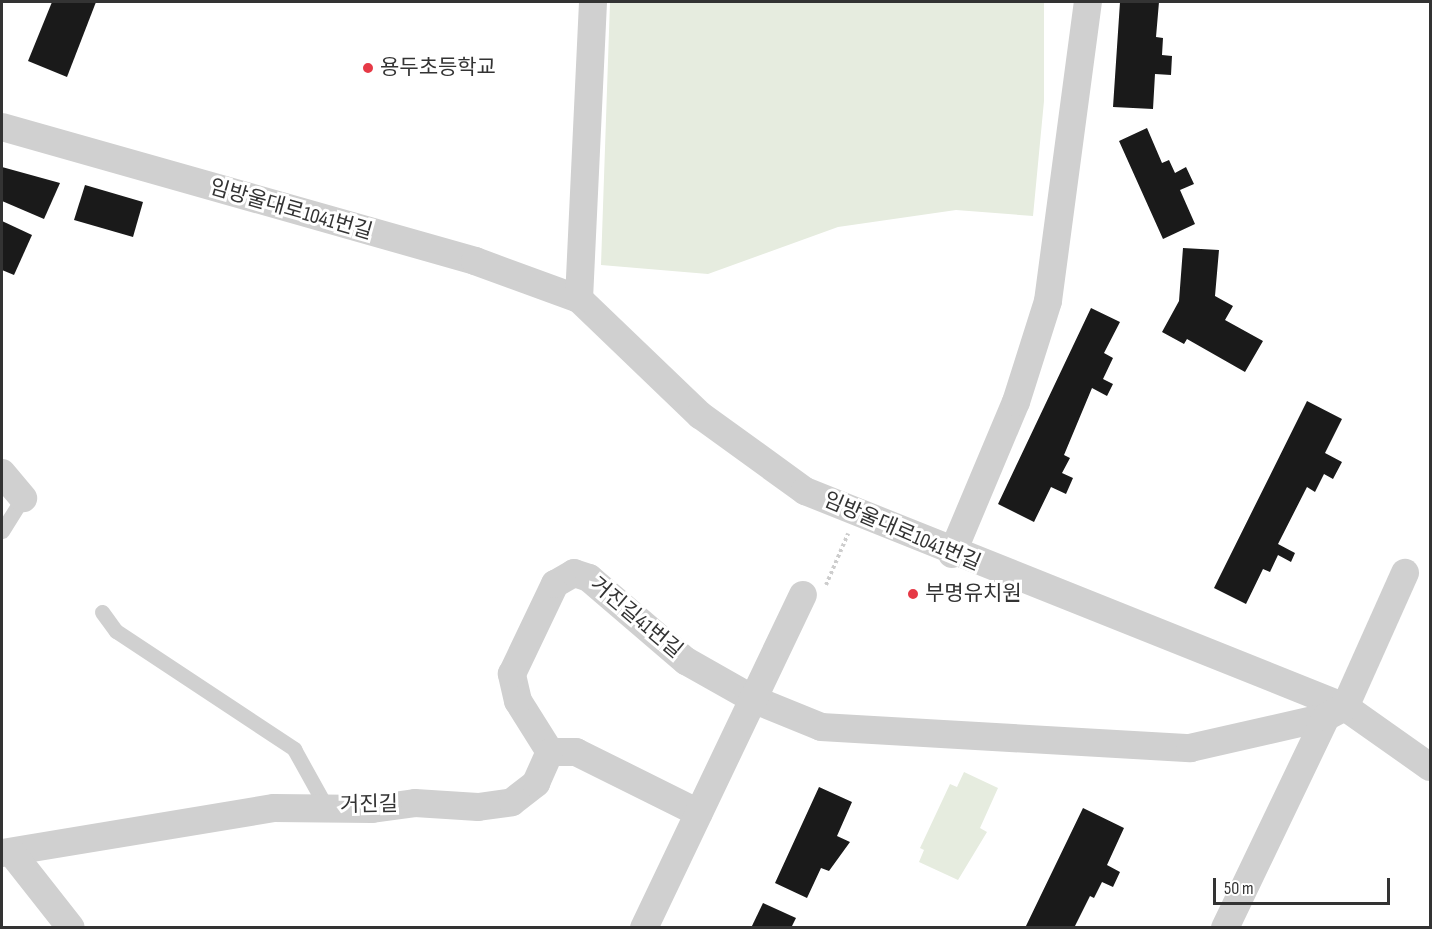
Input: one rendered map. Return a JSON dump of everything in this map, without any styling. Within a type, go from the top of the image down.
[{"type":"street","points":[[579,299],[593,2]]},
{"type":"street","points":[[952,554],[1016,402],[1048,301],[1088,2]]},
{"type":"street","name":"임방울대로1041번길","points":[[2,127],[476,261],[579,299],[753,458],[856,514],[1335,712]]},
{"type":"street","points":[[2,473],[23,498]]},
{"type":"street","points":[[1225,927],[1405,573]]},
{"type":"street","name":"거진길41번길","points":[[550,752],[518,701],[512,675],[555,584],[567,574],[589,578],[686,661],[754,700]]},
{"type":"street","points":[[644,927],[803,595]]},
{"type":"street","points":[[754,700],[821,727],[1190,748],[1335,712],[1431,767]]},
{"type":"street","points":[[550,752],[576,752],[699,813]]},
{"type":"street","name":"거진길","points":[[7,853],[274,808],[325,805],[478,807],[512,802],[536,783],[550,752]]},
{"type":"street","points":[[7,853],[71,927]]},
{"type":"lane","points":[[2,531],[23,498]]},
{"type":"lane","points":[[102,612],[116,631],[294,749],[325,805]]},
{"type":"path","points":[[803,595],[820,599],[856,514]]},
{"type":"shaded area","points":[[610,2],[1044,2],[1044,101],[1033,216],[956,210],[838,227],[708,274],[601,265]]},
{"type":"shaded area","points":[[964,772],[998,788],[980,828],[987,832],[958,880],[919,862],[924,850],[920,848],[950,784],[957,787]]},
{"type":"building","points":[[52,2],[96,2],[67,77],[28,61]]},
{"type":"building","points":[[1120,2],[1159,2],[1156,37],[1163,38],[1162,55],[1172,56],[1171,75],[1155,74],[1153,109],[1113,107]]},
{"type":"building","points":[[1147,128],[1162,163],[1169,160],[1175,173],[1186,167],[1194,184],[1180,190],[1195,224],[1163,239],[1119,141]]},
{"type":"building","points":[[2,167],[60,183],[44,219],[2,201]]},
{"type":"building","points":[[85,185],[143,202],[133,237],[74,220]]},
{"type":"building","points":[[2,221],[32,235],[14,275],[2,270]]},
{"type":"building","points":[[1183,248],[1219,250],[1215,296],[1233,306],[1225,320],[1263,341],[1245,372],[1187,339],[1184,344],[1162,332],[1179,301]]},
{"type":"building","points":[[1091,308],[1120,322],[1104,353],[1113,358],[1103,379],[1113,384],[1107,396],[1092,388],[1064,455],[1070,458],[1062,473],[1073,478],[1066,494],[1051,487],[1034,522],[998,504]]},
{"type":"building","points":[[1307,401],[1342,419],[1325,453],[1342,462],[1333,479],[1324,474],[1315,492],[1307,487],[1278,544],[1295,553],[1291,562],[1278,555],[1270,572],[1263,569],[1246,604],[1214,588]]},
{"type":"building","points":[[819,787],[852,802],[837,836],[850,842],[829,871],[821,868],[807,898],[775,883]]},
{"type":"building","points":[[1083,808],[1124,828],[1107,865],[1120,872],[1113,887],[1102,882],[1094,898],[1090,896],[1074,928],[1025,928]]},
{"type":"building","points":[[763,903],[796,918],[791,928],[751,928]]},
{"type":"place","name":"용두초등학교","points":[[368,68]]},
{"type":"place","name":"부명유치원","points":[[913,594]]}]
